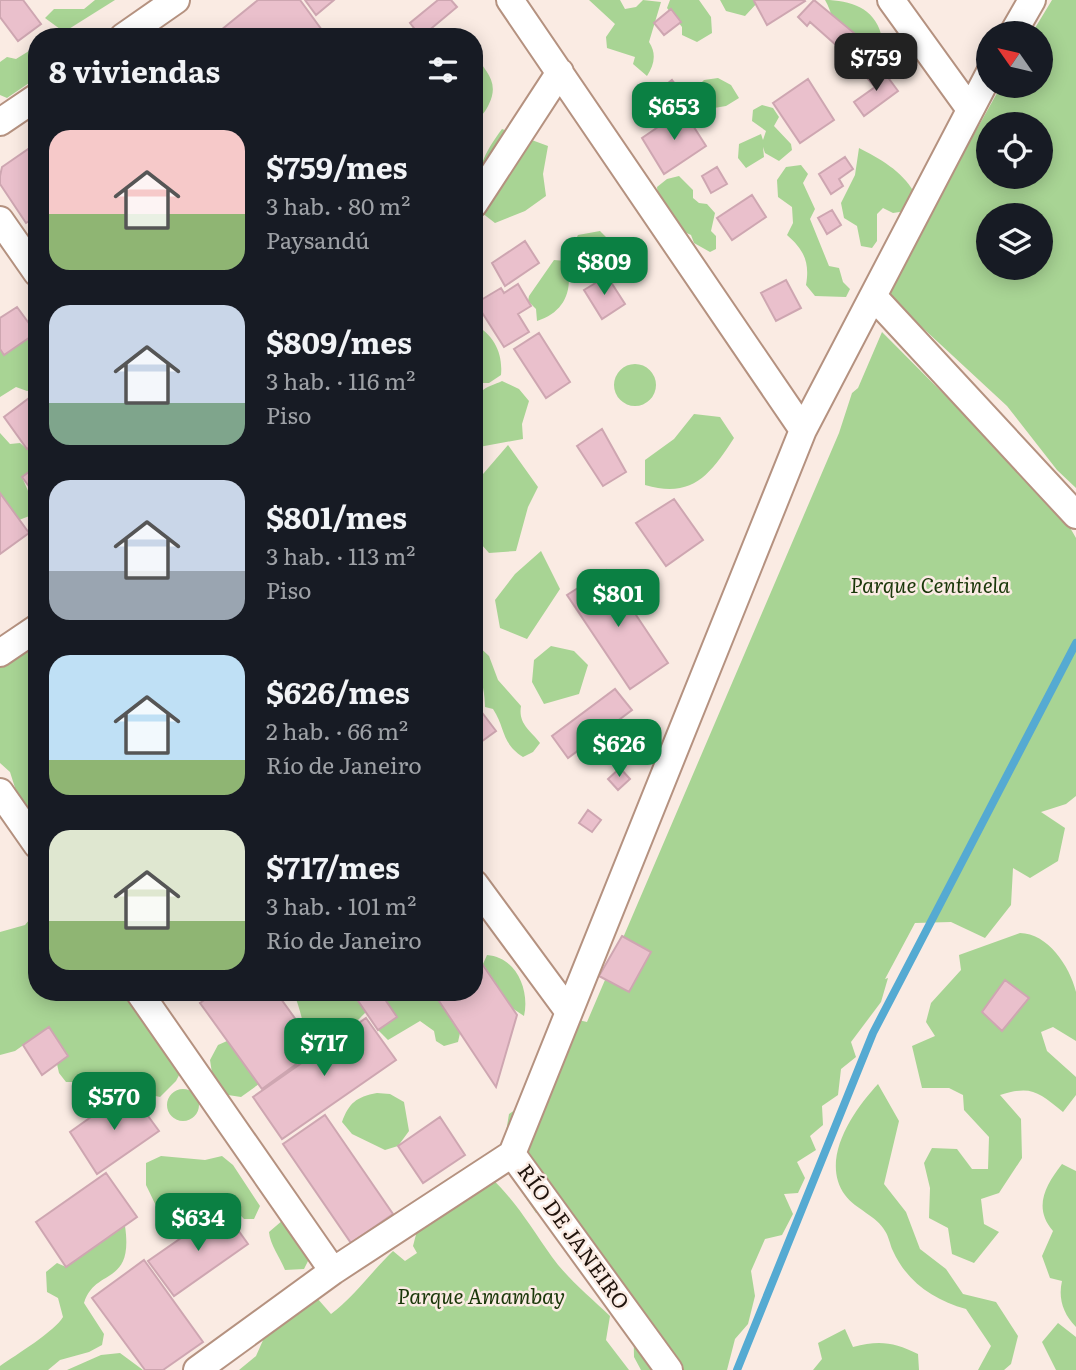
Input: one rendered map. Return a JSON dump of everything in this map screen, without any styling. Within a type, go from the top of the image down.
[{"type":"street","points":[[136,28],[176,0]]},
{"type":"street","points":[[510,0],[803,430]]},
{"type":"street","points":[[891,0],[969,108]]},
{"type":"street","points":[[1020,21],[1032,0]]},
{"type":"street","points":[[483,190],[559,72]]},
{"type":"street","name":"RÍO DE JANEIRO","points":[[669,1370],[512,1154],[803,430],[976,96]]},
{"type":"street","points":[[0,122],[28,103]]},
{"type":"street","points":[[0,220],[28,260]]},
{"type":"street","points":[[873,296],[1076,515]]},
{"type":"street","points":[[0,653],[28,634]]},
{"type":"street","points":[[0,792],[28,832]]},
{"type":"street","points":[[483,895],[569,1012]]},
{"type":"street","points":[[145,1001],[333,1271]]},
{"type":"street","points":[[197,1370],[333,1271],[512,1154]]},
{"type":"green space","points":[[95,0],[115,0],[70,28],[59,28],[45,18],[54,9],[84,9]]},
{"type":"green space","points":[[589,0],[620,0],[625,9],[636,7],[643,0],[661,2],[649,42],[654,59],[647,76],[633,64],[635,57],[607,48],[606,37],[615,24]]},
{"type":"green space","points":[[670,0],[699,0],[711,17],[712,33],[697,42],[682,35],[682,27],[667,8]]},
{"type":"green space","points":[[720,0],[758,2],[745,16],[726,11]]},
{"type":"green space","points":[[825,0],[860,7],[873,18],[881,34],[873,54],[860,54],[844,46]]},
{"type":"green space","points":[[1052,0],[1076,0],[1076,488],[1057,470],[1007,406],[885,293],[976,131],[976,189],[1053,189],[1053,112],[986,112],[994,98],[1054,98],[1054,21],[1039,21]]},
{"type":"green space","points":[[28,52],[28,84],[7,98],[0,95],[0,62],[7,57],[16,59]]},
{"type":"green space","points":[[483,66],[493,89],[483,113]]},
{"type":"green space","points":[[718,78],[731,85],[739,98],[726,106],[708,109],[698,100],[696,88],[704,80]]},
{"type":"green space","points":[[762,105],[773,108],[779,117],[774,126],[791,144],[792,150],[779,161],[765,153],[763,147],[764,157],[746,168],[738,158],[739,144],[761,134],[763,140],[766,131],[752,121],[753,110]]},
{"type":"green space","points":[[502,129],[548,146],[543,174],[546,196],[525,211],[495,223],[483,214],[483,162]]},
{"type":"green space","points":[[859,148],[897,171],[914,192],[906,211],[893,213],[883,208],[877,214],[877,241],[872,248],[861,246],[857,226],[844,218],[841,203],[855,175]]},
{"type":"green space","points":[[801,165],[808,174],[803,183],[815,209],[810,219],[829,266],[839,268],[843,282],[850,289],[846,297],[815,296],[806,285],[804,257],[787,235],[793,223],[792,207],[778,197],[777,180],[786,167]]},
{"type":"green space","points":[[679,176],[693,190],[693,198],[699,203],[707,204],[715,213],[711,231],[716,236],[716,249],[710,252],[694,243],[691,235],[673,221],[660,201],[657,187],[667,179]]},
{"type":"green space","points":[[600,231],[612,243],[603,258],[587,271],[573,269],[569,252],[578,235]]},
{"type":"green space","points":[[554,260],[566,261],[568,289],[555,312],[537,321],[536,309],[528,301],[529,296]]},
{"type":"green space","points":[[483,330],[496,345],[500,359],[501,375],[489,383],[483,383]]},
{"type":"green space","name":"Parque Centinela","points":[[882,332],[1061,512],[1076,538],[1076,796],[1066,804],[1041,812],[1065,828],[1058,861],[1030,878],[1013,868],[1011,905],[985,938],[951,922],[915,923],[885,979],[888,978],[881,1002],[851,1042],[856,1057],[841,1069],[838,1095],[822,1106],[823,1125],[810,1136],[816,1150],[797,1162],[805,1178],[798,1193],[784,1194],[793,1214],[782,1235],[765,1239],[751,1271],[755,1296],[748,1324],[735,1339],[727,1370],[641,1370],[634,1357],[633,1307],[565,1212],[536,1213],[517,1185],[517,1169],[504,1144],[509,1114],[534,1097],[574,1019],[587,1022],[839,433],[852,393],[858,388]]},
{"type":"green space","points":[[28,339],[28,391],[16,387],[0,397],[0,349],[5,354]]},
{"type":"green space","points":[[635,364],[650,370],[656,385],[650,400],[635,406],[620,400],[614,385],[620,370]]},
{"type":"green space","points":[[502,381],[519,389],[529,401],[522,424],[523,439],[483,446],[483,390]]},
{"type":"green space","points":[[694,414],[720,417],[734,438],[717,463],[698,481],[687,486],[661,489],[645,485],[645,460],[674,439]]},
{"type":"green space","points":[[0,433],[10,444],[20,443],[28,448],[28,473],[22,477],[28,491],[28,517],[19,520],[0,493]]},
{"type":"green space","points":[[508,445],[538,487],[528,507],[516,551],[489,553],[483,546],[483,474]]},
{"type":"green space","points":[[541,551],[560,589],[527,639],[500,628],[495,600],[515,574]]},
{"type":"green space","points":[[28,645],[28,811],[17,794],[10,772],[0,763],[0,665]]},
{"type":"green space","points":[[551,646],[574,651],[588,665],[579,694],[544,704],[532,682],[534,660]]},
{"type":"green space","points":[[483,650],[489,656],[498,680],[521,706],[523,722],[540,743],[533,752],[523,757],[516,752],[507,741],[493,709],[485,707]]},
{"type":"green space","points":[[28,921],[28,1001],[146,1001],[151,1032],[169,1037],[187,1060],[176,1081],[160,1097],[129,1090],[124,1078],[97,1076],[91,1082],[66,1082],[59,1073],[57,1064],[68,1055],[49,1027],[15,1051],[0,1055],[0,932],[25,925]]},
{"type":"green space","points":[[1020,933],[1030,934],[1048,945],[1063,962],[1073,982],[1076,992],[1076,1041],[1053,1027],[1041,1032],[1047,1051],[1076,1077],[1076,1095],[1063,1112],[1034,1092],[1020,1091],[1000,1095],[1021,1119],[1022,1158],[999,1193],[981,1199],[984,1224],[999,1232],[974,1263],[952,1254],[948,1228],[929,1218],[930,1188],[924,1163],[932,1148],[957,1149],[972,1169],[988,1169],[989,1137],[964,1110],[963,1095],[949,1088],[922,1088],[912,1046],[935,1036],[926,1022],[931,1003],[961,970],[959,955]]},
{"type":"green space","points":[[487,955],[506,962],[519,976],[525,996],[524,1016],[512,1008],[483,964]]},
{"type":"green space","points":[[296,1001],[358,1001],[366,1012],[336,1037],[313,1044]]},
{"type":"green space","points":[[387,1001],[439,1001],[460,1033],[458,1042],[444,1046],[436,1041],[434,1031],[420,1021],[388,1040],[378,1030],[397,1017]]},
{"type":"green space","points":[[227,1041],[259,1084],[241,1097],[215,1093],[210,1060],[218,1045]]},
{"type":"green space","points":[[878,1084],[899,1121],[884,1184],[906,1212],[920,1249],[946,1269],[963,1294],[996,1302],[1018,1336],[1011,1364],[1004,1370],[978,1370],[991,1346],[966,1309],[933,1295],[914,1281],[899,1262],[881,1226],[849,1200],[838,1181],[836,1166],[843,1136],[859,1107]]},
{"type":"green space","points":[[183,1089],[194,1094],[199,1105],[194,1116],[183,1121],[172,1116],[167,1105],[172,1094]]},
{"type":"green space","points":[[377,1093],[390,1094],[404,1102],[409,1131],[398,1146],[385,1150],[352,1134],[342,1122],[354,1102]]},
{"type":"green space","points":[[161,1156],[205,1160],[222,1156],[233,1165],[260,1206],[254,1219],[244,1219],[232,1209],[222,1210],[199,1221],[160,1214],[146,1185],[146,1163]]},
{"type":"green space","points":[[1062,1164],[1076,1171],[1076,1327],[1063,1306],[1062,1281],[1050,1278],[1042,1256],[1053,1231],[1044,1214],[1044,1197]]},
{"type":"green space","name":"Parque Amambay","points":[[491,1178],[516,1206],[558,1265],[610,1316],[606,1340],[629,1370],[239,1370],[256,1356],[272,1320],[317,1298],[331,1314],[393,1251],[405,1261],[417,1253],[413,1246],[419,1223]]},
{"type":"green space","points":[[283,1220],[310,1257],[304,1269],[285,1270],[273,1246],[269,1232]]},
{"type":"green space","points":[[125,1226],[124,1259],[119,1268],[96,1284],[84,1303],[104,1334],[102,1345],[89,1352],[60,1360],[48,1370],[0,1370],[0,1366],[44,1336],[63,1317],[58,1298],[47,1292],[46,1272],[57,1263],[66,1267]]},
{"type":"green space","points":[[1058,1323],[1076,1337],[1076,1370],[1056,1370],[1042,1342]]},
{"type":"green space","points":[[845,1329],[853,1347],[886,1343],[918,1354],[919,1370],[813,1370],[822,1359],[818,1343]]},
{"type":"green space","points":[[120,1353],[143,1370],[67,1370],[101,1355]]},
{"type":"building","points":[[0,0],[23,0],[41,24],[36,28],[28,28],[28,34],[18,41],[0,17]]},
{"type":"building","points":[[258,0],[300,0],[320,28],[223,28]]},
{"type":"building","points":[[305,0],[334,0],[316,15]]},
{"type":"building","points":[[438,0],[451,0],[457,7],[432,28],[414,28],[410,23]]},
{"type":"building","points":[[814,0],[859,37],[845,53],[810,22],[807,26],[798,17]]},
{"type":"building","points":[[754,1],[805,1],[767,25]]},
{"type":"building","points":[[671,9],[681,22],[664,35],[654,23]]},
{"type":"building","points":[[881,68],[898,91],[864,116],[854,102],[875,87],[867,78]]},
{"type":"building","points":[[808,79],[834,120],[800,143],[773,103]]},
{"type":"building","points":[[672,80],[684,95],[663,111],[652,96]]},
{"type":"building","points":[[683,110],[706,146],[664,174],[642,138]]},
{"type":"building","points":[[28,149],[26,223],[0,184],[2,167]]},
{"type":"building","points":[[845,157],[853,169],[839,179],[843,186],[831,194],[819,174]]},
{"type":"building","points":[[717,167],[727,184],[711,193],[702,176]]},
{"type":"building","points":[[752,195],[766,217],[732,240],[717,218]]},
{"type":"building","points":[[832,210],[841,225],[827,234],[818,218]]},
{"type":"building","points":[[525,241],[539,263],[505,286],[492,263]]},
{"type":"building","points":[[607,276],[625,304],[602,319],[584,290]]},
{"type":"building","points":[[786,280],[801,308],[776,321],[761,293]]},
{"type":"building","points":[[518,284],[531,306],[518,314],[529,332],[504,347],[483,314],[483,299],[501,288],[504,293]]},
{"type":"building","points":[[17,307],[28,322],[28,338],[4,355],[0,349],[0,318]]},
{"type":"building","points":[[539,333],[570,382],[546,398],[514,349]]},
{"type":"building","points":[[28,399],[28,448],[27,449],[4,417]]},
{"type":"building","points":[[602,429],[626,472],[603,486],[577,446]]},
{"type":"building","points":[[28,473],[28,485],[22,477]]},
{"type":"building","points":[[0,493],[28,534],[0,554]]},
{"type":"building","points":[[674,499],[703,540],[666,566],[636,523]]},
{"type":"building","points":[[606,570],[668,663],[630,689],[567,595]]},
{"type":"building","points":[[615,689],[632,710],[568,758],[552,736]]},
{"type":"building","points":[[483,714],[496,731],[483,740]]},
{"type":"building","points":[[620,768],[630,779],[618,790],[608,779]]},
{"type":"building","points":[[588,810],[601,820],[592,832],[579,823]]},
{"type":"building","points":[[622,936],[651,952],[629,992],[599,976]]},
{"type":"building","points":[[483,965],[517,1015],[496,1087],[439,1001],[483,1001]]},
{"type":"building","points":[[1005,980],[1029,998],[1002,1031],[982,1012]]},
{"type":"building","points":[[282,1001],[317,1049],[262,1089],[200,1003]]},
{"type":"building","points":[[358,1001],[386,1001],[397,1017],[378,1030]]},
{"type":"building","points":[[366,1018],[396,1060],[282,1139],[253,1097]]},
{"type":"building","points":[[49,1027],[68,1056],[42,1075],[23,1045]]},
{"type":"building","points":[[129,1090],[159,1131],[97,1174],[70,1132]]},
{"type":"building","points":[[325,1115],[393,1214],[351,1243],[283,1144]]},
{"type":"building","points":[[440,1117],[465,1155],[423,1183],[398,1146]]},
{"type":"building","points":[[106,1173],[137,1217],[66,1267],[36,1222]]},
{"type":"building","points":[[223,1209],[248,1244],[174,1296],[148,1261]]},
{"type":"building","points":[[144,1260],[203,1342],[163,1370],[145,1370],[92,1298]]},
{"type":"waterway","points":[[737,1370],[873,1033],[1076,643]]}]
